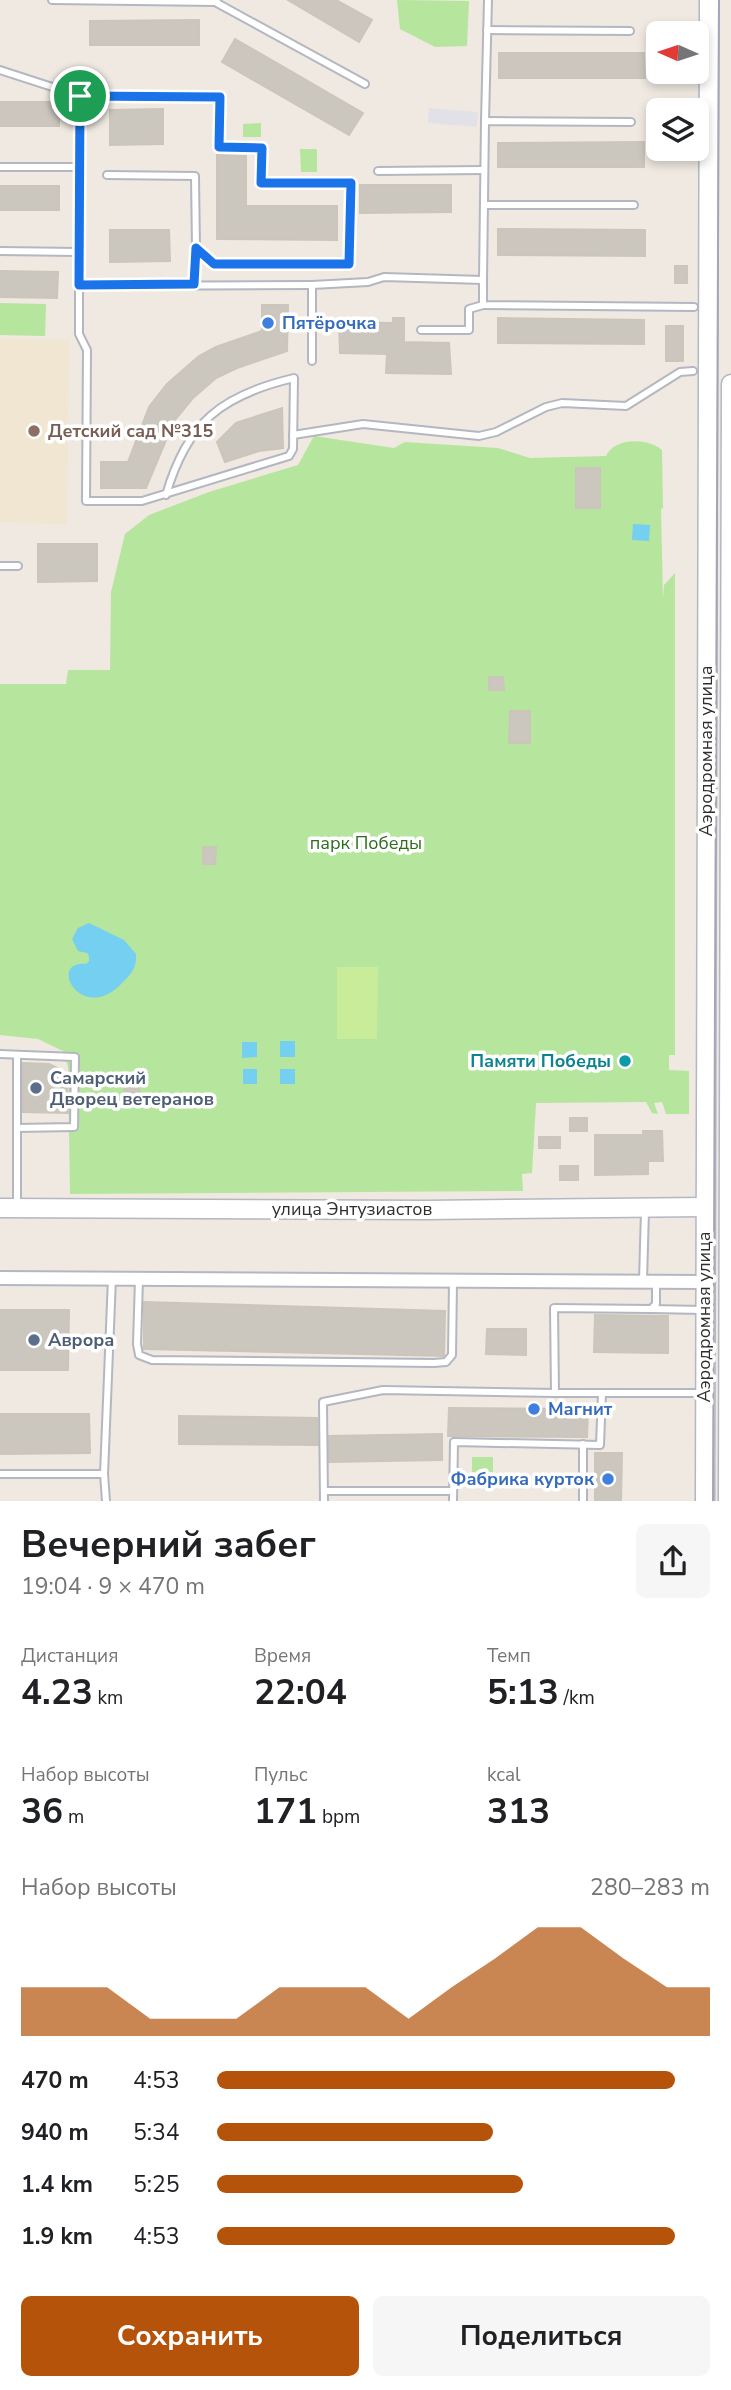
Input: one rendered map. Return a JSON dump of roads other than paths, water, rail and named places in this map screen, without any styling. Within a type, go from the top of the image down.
[{"type":"main road","name":"Аэродромная улица","points":[[705,1501],[698,307],[709,0]]},
{"type":"main road","name":"Аэродромная улица","points":[[728,1501],[731,384]]},
{"type":"main road","name":"улица Энтузиастов","points":[[8,1208],[426,1210],[704,1207]]},
{"type":"street","points":[[0,1278],[704,1282]]},
{"type":"lane","points":[[52,0],[217,1],[365,84]]},
{"type":"lane","points":[[483,305],[488,0]]},
{"type":"lane","points":[[487,30],[630,31]]},
{"type":"lane","points":[[0,70],[80,96],[220,97],[219,147],[262,148],[261,183],[351,183],[349,264],[214,264],[196,248]]},
{"type":"lane","points":[[80,96],[79,334],[87,350],[86,501],[142,501],[166,495],[289,456],[293,449],[294,378],[252,390],[219,407],[186,445],[175,464],[166,495]]},
{"type":"lane","points":[[485,121],[631,122]]},
{"type":"lane","points":[[0,167],[79,167]]},
{"type":"lane","points":[[378,171],[484,170]]},
{"type":"lane","points":[[107,175],[195,176],[194,284]]},
{"type":"lane","points":[[484,205],[634,205]]},
{"type":"lane","points":[[0,251],[78,252]]},
{"type":"lane","points":[[79,285],[312,285],[368,282],[384,277],[483,280]]},
{"type":"lane","points":[[312,285],[312,361]]},
{"type":"lane","points":[[421,330],[469,330],[469,309],[483,305],[698,307]]},
{"type":"lane","points":[[293,435],[363,424],[479,436],[496,432],[546,407],[562,403],[626,406],[680,372],[693,371]]},
{"type":"lane","points":[[0,566],[18,566]]},
{"type":"lane","points":[[0,1055],[75,1056],[75,1127],[17,1128]]},
{"type":"lane","points":[[8,1208],[17,1128],[17,1056]]},
{"type":"lane","points":[[645,1208],[650,1282],[656,1304],[651,1309]]},
{"type":"lane","points":[[106,1501],[104,1474],[112,1279]]},
{"type":"lane","points":[[139,1279],[137,1344],[139,1355],[152,1360],[434,1363],[446,1362],[452,1355],[453,1280]]},
{"type":"lane","points":[[555,1393],[554,1308],[704,1310]]},
{"type":"lane","points":[[324,1501],[323,1402],[383,1390],[705,1392]]},
{"type":"lane","points":[[453,1501],[454,1443],[600,1445],[602,1393]]},
{"type":"lane","points":[[583,1444],[583,1501]]},
{"type":"lane","points":[[0,1474],[104,1474]]},
{"type":"lane","points":[[324,1491],[453,1491]]},
{"type":"water","points":[[633,524],[650,525],[649,541],[632,540]]},
{"type":"water","points":[[89,923],[124,940],[136,954],[135,966],[126,979],[108,994],[94,998],[83,995],[69,980],[69,971],[74,965],[86,964],[89,961],[87,953],[78,951],[72,939],[78,928]]},
{"type":"water","points":[[280,1041],[295,1041],[295,1057],[280,1057]]},
{"type":"water","points":[[242,1042],[257,1042],[257,1057],[242,1058]]},
{"type":"water","points":[[243,1069],[257,1069],[257,1084],[243,1084]]},
{"type":"water","points":[[280,1069],[295,1069],[295,1084],[280,1084]]},
{"type":"tram line","points":[[713,1501],[719,0]]},
{"type":"place","name":"Пятёрочка","points":[[268,323]]},
{"type":"place","name":"Детский сад №315","points":[[34,431]]},
{"type":"place","name":"Памяти Победы","points":[[625,1061]]},
{"type":"place","name":"Самарский Дворец ветеранов","points":[[36,1088]]},
{"type":"place","name":"Аврора","points":[[34,1340]]},
{"type":"place","name":"Магнит","points":[[534,1409]]},
{"type":"place","name":"Фабрика курток","points":[[608,1479]]},
{"type":"park label","name":"парк Победы","points":[[366,843]]}]
